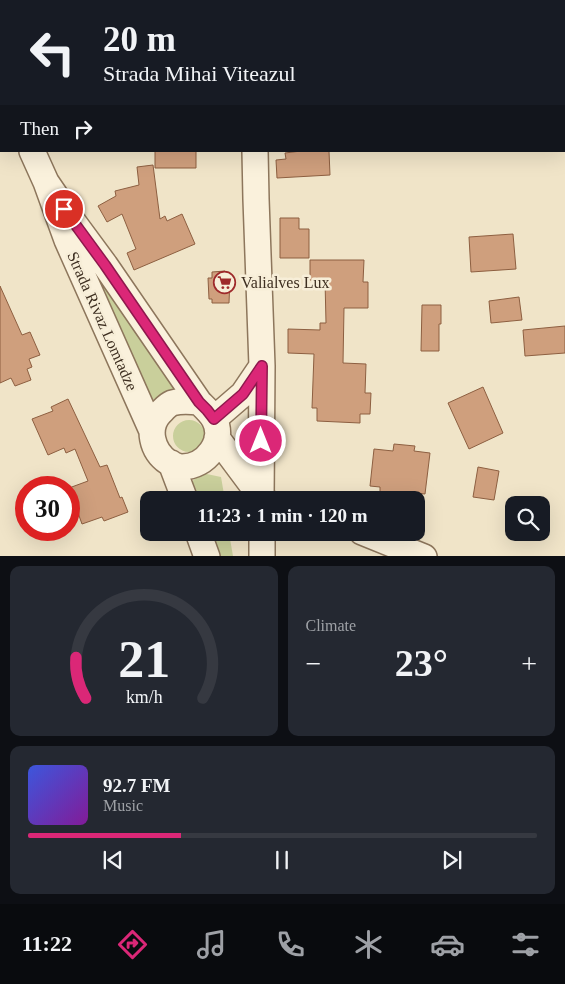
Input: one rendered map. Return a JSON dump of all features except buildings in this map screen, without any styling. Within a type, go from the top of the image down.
[{"type":"street","name":"Strada Rivaz Lomtadze","points":[[32,152],[46,182],[67,240],[152,431]]},
{"type":"street","points":[[255,152],[264,491]]},
{"type":"street","name":"Strada Rivaz Lomtadze","points":[[46,182],[105,265],[259,491]]},
{"type":"street","points":[[210,419],[243,394],[262,366]]},
{"type":"street","points":[[185,401],[210,419],[214,448],[203,461],[193,466],[181,467],[161,457],[155,447],[152,431],[156,417],[167,406],[174,402],[185,401]]},
{"type":"street","points":[[171,463],[182,491]]},
{"type":"street","points":[[201,541],[207,556]]},
{"type":"street","points":[[262,541],[262,556]]},
{"type":"street","points":[[385,541],[424,556]]},
{"type":"green space","points":[[89,262],[178,391],[151,400]]},
{"type":"green space","points":[[189,420],[195,421],[200,425],[204,430],[204,442],[200,447],[195,451],[189,452],[183,451],[178,447],[174,442],[173,436],[174,430],[178,425],[183,421]]},
{"type":"green space","points":[[202,473],[221,477],[223,491],[192,491],[189,484]]},
{"type":"green space","points":[[212,541],[230,541],[233,556],[218,556]]},
{"type":"place","name":"Valialves Lux","points":[[225,282]]},
{"type":"route","points":[[64,209],[199,402],[214,419],[243,394],[262,366],[261,441]]}]
